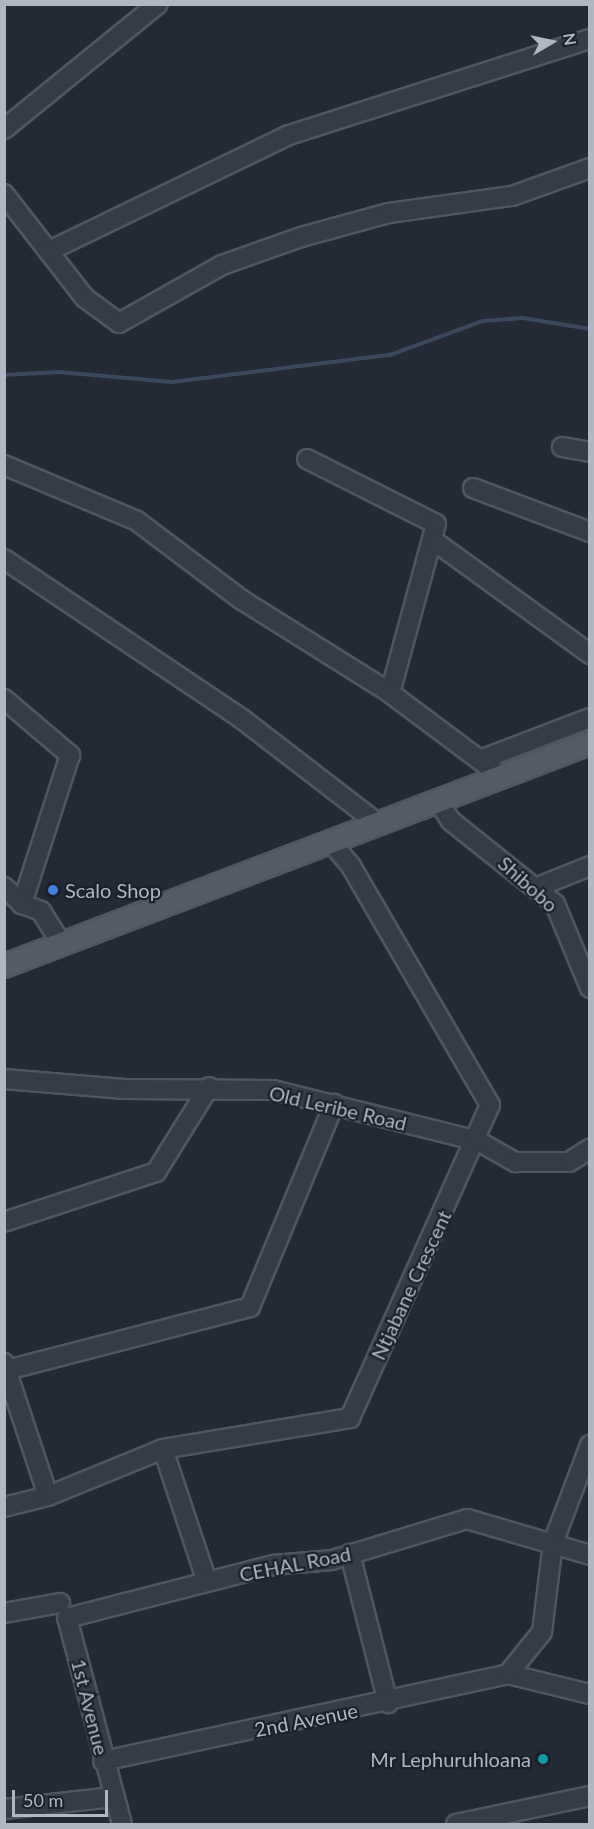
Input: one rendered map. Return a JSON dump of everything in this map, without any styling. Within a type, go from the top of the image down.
[{"type":"main road","points":[[4,966],[590,743]]},
{"type":"street","points":[[4,129],[158,4]]},
{"type":"street","points":[[51,250],[289,135],[590,39]]},
{"type":"street","points":[[4,194],[51,250],[85,298],[119,323],[222,266],[292,240],[389,213],[512,196],[590,168]]},
{"type":"street","points":[[562,447],[590,452]]},
{"type":"street","points":[[308,459],[436,524],[434,540],[390,693]]},
{"type":"street","points":[[4,465],[137,521],[242,600],[390,693],[501,776]]},
{"type":"street","points":[[473,488],[590,532]]},
{"type":"street","points":[[434,540],[590,654]]},
{"type":"street","points":[[4,559],[242,719],[377,823]]},
{"type":"street","points":[[4,699],[70,754],[21,904]]},
{"type":"street","points":[[480,760],[590,718]]},
{"type":"street","name":"Shibobo","points":[[438,801],[451,821],[535,888],[565,919],[590,988]]},
{"type":"street","name":"Ntjabane Crescent","points":[[4,1507],[48,1496],[163,1449],[350,1418],[478,1141],[490,1105],[351,867],[331,842]]},
{"type":"street","points":[[535,888],[590,866]]},
{"type":"street","points":[[4,887],[21,904],[41,911],[62,945]]},
{"type":"street","name":"Old Leribe Road","points":[[4,1079],[125,1089],[209,1087],[273,1090],[478,1141],[515,1162],[568,1162],[590,1149]]},
{"type":"street","points":[[4,1222],[156,1172],[209,1087]]},
{"type":"street","points":[[48,1496],[6,1366],[250,1307],[334,1104]]},
{"type":"street","points":[[508,1674],[542,1632],[553,1543],[590,1445]]},
{"type":"street","points":[[163,1449],[207,1581]]},
{"type":"street","name":"CEHAL Road","points":[[4,1612],[63,1610],[350,1554],[467,1519],[590,1556]]},
{"type":"street","points":[[350,1554],[388,1702]]},
{"type":"street","name":"1st Avenue","points":[[63,1610],[122,1824]]},
{"type":"street","name":"2nd Avenue","points":[[103,1761],[388,1702],[508,1674],[590,1694]]},
{"type":"street","points":[[456,1824],[590,1796]]},
{"type":"street","points":[[4,1809],[114,1797]]},
{"type":"waterway","points":[[4,375],[59,372],[172,382],[390,355],[483,321],[523,318],[590,329]]},
{"type":"place","name":"Scalo Shop","points":[[53,890]]},
{"type":"place","name":"Mr Lephuruhloana","points":[[543,1759]]}]
